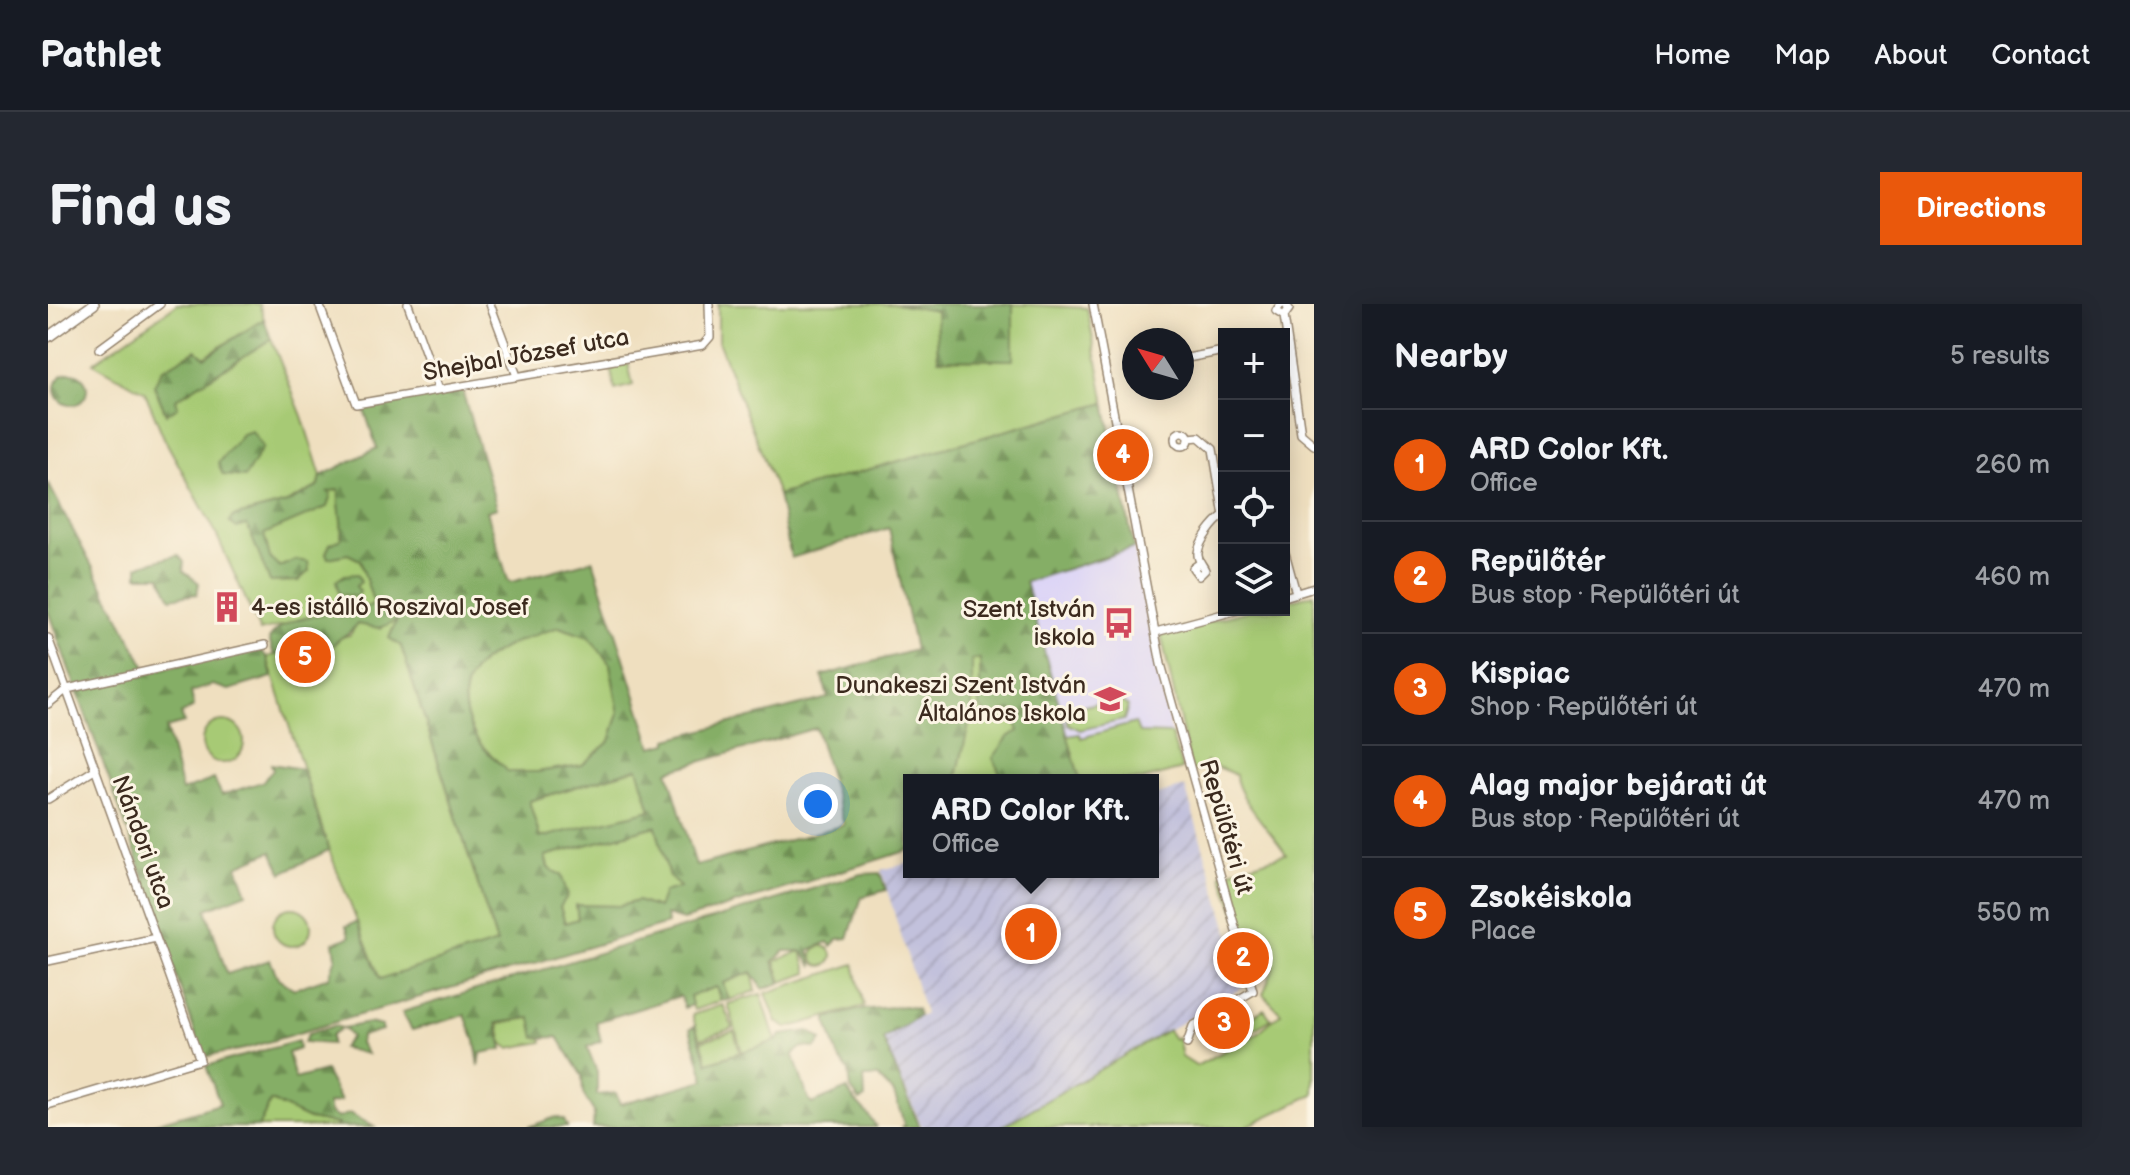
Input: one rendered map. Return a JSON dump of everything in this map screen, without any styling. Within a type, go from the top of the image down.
[{"type":"main road","points":[[48,337],[94,304]]},
{"type":"street","points":[[99,349],[160,304]]},
{"type":"street","name":"Shejbal József utca","points":[[319,304],[356,404],[703,345],[710,337],[709,304]]},
{"type":"street","points":[[408,304],[439,390]]},
{"type":"street","points":[[490,304],[517,376]]},
{"type":"street","name":"Repülőtéri út","points":[[1093,304],[1152,616],[1177,726],[1253,991],[1193,1026],[1187,1044]]},
{"type":"street","points":[[1283,304],[1276,311],[1284,316],[1285,328]]},
{"type":"street","points":[[1194,357],[1218,352]]},
{"type":"street","points":[[1290,365],[1301,434],[1314,445]]},
{"type":"street","points":[[1189,438],[1199,437],[1213,449],[1218,479]]},
{"type":"street","points":[[1200,563],[1198,549],[1218,520]]},
{"type":"street","points":[[1290,571],[1296,593]]},
{"type":"street","points":[[1290,595],[1314,588]]},
{"type":"street","points":[[1152,616],[1158,624],[1170,629]]},
{"type":"street","points":[[1156,632],[1218,616]]},
{"type":"street","name":"Nándori utca","points":[[48,638],[200,1060],[48,1105]]},
{"type":"street","points":[[48,704],[67,689],[265,645]]},
{"type":"street","points":[[48,799],[96,769]]},
{"type":"street","points":[[48,961],[156,938]]},
{"type":"shaded area","name":"Dunakeszi Szent István Általános Iskola","points":[[1134,548],[1171,733],[1182,769],[1159,775],[1078,774],[1024,581]]},
{"type":"shaded area","points":[[1185,787],[1245,986],[1001,1127],[922,1127],[883,1038],[925,1014],[881,870],[903,864],[903,878],[1159,878],[1159,794]]},
{"type":"green space","points":[[177,304],[259,304],[264,319],[204,357],[196,350],[163,370],[154,386],[166,413],[176,399],[271,339],[302,416],[321,476],[319,486],[287,503],[233,517],[247,525],[269,572],[298,581],[296,560],[280,567],[270,558],[263,540],[264,534],[331,489],[340,489],[341,539],[330,544],[326,553],[348,554],[360,560],[375,605],[360,609],[351,603],[319,616],[260,631],[214,529],[164,438],[145,392],[93,363]]},
{"type":"green space","points":[[718,304],[896,304],[936,311],[938,359],[1012,360],[1013,304],[1087,308],[1105,403],[778,495],[718,341]]},
{"type":"green space","points":[[897,304],[1013,304],[1013,360],[938,359],[936,311]]},
{"type":"green space","points":[[264,319],[271,339],[176,399],[178,407],[166,414],[154,385],[162,370],[196,350],[205,357]]},
{"type":"green space","points":[[628,363],[633,385],[615,390],[610,366]]},
{"type":"green space","points":[[71,373],[82,378],[87,389],[82,400],[71,405],[60,400],[55,389],[60,378]]},
{"type":"green space","points":[[462,390],[497,508],[487,511],[508,580],[511,582],[593,560],[652,747],[668,743],[668,739],[828,698],[822,676],[915,650],[889,528],[791,558],[778,495],[1105,403],[1134,548],[1025,582],[1078,774],[1000,774],[993,758],[1009,736],[1019,731],[1011,709],[990,718],[980,707],[980,659],[972,660],[972,711],[957,774],[903,774],[903,852],[683,920],[666,915],[667,924],[244,1049],[203,1057],[134,848],[48,611],[48,483],[148,672],[257,648],[267,657],[272,677],[229,690],[213,685],[191,692],[194,707],[181,714],[184,723],[166,728],[182,791],[214,779],[222,795],[262,782],[273,770],[271,764],[302,769],[329,850],[282,873],[272,851],[237,866],[247,893],[206,909],[227,974],[270,960],[278,978],[294,989],[329,977],[336,957],[334,943],[350,937],[346,926],[357,922],[380,979],[497,943],[401,646],[389,638],[397,620],[380,628],[357,624],[331,648],[323,642],[274,655],[269,639],[286,624],[351,603],[360,609],[374,605],[360,560],[348,554],[328,558],[326,553],[330,544],[341,539],[339,489],[328,492],[331,494],[327,507],[264,534],[270,558],[279,567],[296,560],[308,562],[309,571],[298,581],[270,582],[247,525],[237,528],[229,522],[233,517],[287,503],[319,486],[321,476],[377,448],[363,406]],"holes":[[[559,627],[589,637],[610,664],[619,713],[610,741],[582,765],[537,772],[508,772],[475,736],[466,712],[465,691],[471,675],[483,661],[519,641]],[[816,728],[844,825],[696,866],[668,771]],[[638,768],[651,810],[540,838],[529,801]],[[656,826],[669,877],[680,887],[664,892],[658,908],[637,901],[620,906],[576,905],[578,919],[565,923],[560,907],[568,895],[561,875],[548,868],[545,856]]]},
{"type":"green space","points":[[252,431],[263,447],[245,477],[223,475],[218,463],[242,434]]},
{"type":"green space","points":[[178,555],[184,562],[183,571],[199,583],[197,594],[171,598],[160,576],[138,576],[138,566]]},
{"type":"green space","points":[[357,574],[361,582],[356,586],[360,592],[356,597],[339,594],[336,581],[345,575]]},
{"type":"green space","points":[[1314,594],[1314,1094],[1245,1127],[1001,1127],[1168,1030],[1174,1039],[1178,1037],[1182,1057],[1196,1066],[1255,1035],[1281,1013],[1263,994],[1274,966],[1265,959],[1254,962],[1221,874],[1286,854],[1248,804],[1236,775],[1206,762],[1199,771],[1191,770],[1161,634],[1229,616],[1290,616],[1290,600]]},
{"type":"green space","points":[[398,619],[389,638],[401,646],[497,944],[380,980],[329,850],[267,657],[350,635],[357,624],[380,628]]},
{"type":"green space","points":[[559,627],[589,637],[610,664],[619,713],[610,741],[582,765],[537,772],[508,772],[475,736],[466,712],[465,691],[471,675],[483,661],[519,641]]},
{"type":"green space","points":[[980,658],[1011,709],[1020,732],[993,758],[1000,774],[957,774],[972,711],[971,660]]},
{"type":"green space","points":[[1117,699],[1128,706],[1124,720],[1080,730],[1068,724],[1067,715],[1075,708]]},
{"type":"green space","points":[[223,721],[238,727],[244,742],[238,757],[223,763],[208,757],[202,742],[208,727]]},
{"type":"green space","points":[[1135,723],[1139,733],[1171,734],[1182,769],[1159,775],[1078,774],[1067,736],[1080,734],[1081,738]]},
{"type":"green space","points":[[639,768],[651,811],[540,838],[529,801]]},
{"type":"green space","points":[[656,826],[669,877],[681,887],[658,908],[637,901],[620,906],[576,905],[578,919],[565,923],[545,856]]},
{"type":"green space","points":[[880,873],[886,890],[862,897],[848,938],[838,939],[831,946],[828,942],[809,950],[813,967],[801,951],[785,951],[773,961],[781,983],[763,989],[752,972],[723,983],[729,1000],[721,1001],[716,987],[690,996],[692,1005],[684,1008],[680,996],[596,1022],[601,1041],[587,1047],[597,1072],[597,1095],[616,1093],[620,1104],[705,1080],[690,1029],[695,1026],[708,1063],[776,1041],[781,1035],[809,1031],[822,1040],[816,1048],[802,1047],[793,1054],[809,1101],[812,1104],[847,1089],[876,1127],[593,1127],[594,1112],[583,1094],[582,1076],[558,1037],[535,1038],[531,1018],[497,1023],[503,1049],[481,1053],[479,1066],[475,1041],[465,1015],[412,1030],[402,1012],[862,874]]},
{"type":"green space","points":[[292,908],[305,914],[311,927],[305,940],[292,946],[279,940],[273,927],[279,914]]},
{"type":"green space","points":[[818,946],[826,946],[832,956],[826,966],[818,966],[812,960],[812,952]]},
{"type":"green space","points":[[801,951],[808,973],[782,982],[775,961]]},
{"type":"green space","points":[[854,964],[864,1006],[787,1028],[777,1022],[766,993]]},
{"type":"green space","points":[[752,972],[756,991],[729,1000],[723,983]]},
{"type":"green space","points":[[716,987],[721,1001],[694,1010],[689,996]]},
{"type":"green space","points":[[761,994],[776,1041],[742,1052],[728,1004]]},
{"type":"green space","points":[[723,1005],[733,1028],[700,1039],[692,1015]]},
{"type":"green space","points":[[905,1006],[917,1009],[919,1016],[883,1039],[920,1127],[902,1127],[904,1123],[894,1093],[878,1077],[864,1077],[865,1098],[860,1101],[851,1089],[849,1072],[838,1056],[827,1023],[827,1018],[857,1010]]},
{"type":"green space","points":[[1264,1009],[1271,1019],[1247,1034],[1240,1024]]},
{"type":"green space","points":[[536,1016],[543,1042],[509,1048],[503,1044],[499,1024]]},
{"type":"green space","points":[[369,1023],[382,1026],[382,1030],[361,1036],[360,1043],[367,1054],[342,1048],[351,1037],[343,1028]]},
{"type":"green space","points":[[334,1026],[342,1028],[331,1035],[331,1044],[304,1042],[308,1034]]},
{"type":"green space","points":[[734,1031],[740,1052],[708,1063],[701,1041]]},
{"type":"green space","points":[[298,1041],[299,1049],[288,1053],[295,1079],[325,1071],[341,1101],[328,1104],[330,1113],[338,1118],[350,1113],[374,1127],[336,1127],[338,1124],[309,1119],[271,1101],[258,1127],[142,1127],[220,1104],[206,1066]]},
{"type":"green space","points":[[271,1101],[309,1119],[338,1124],[336,1127],[258,1127]]},
{"type":"green space","points":[[556,1117],[564,1120],[567,1127],[528,1127]]},
{"type":"place","name":"Alag major bejárati út","points":[[1123,455]]},
{"type":"place","name":"4-es istálló Roszival Josef","points":[[227,607]]},
{"type":"place","name":"Szent István iskola","points":[[1119,623]]},
{"type":"place","name":"Zsokéiskola","points":[[305,657]]},
{"type":"place","name":"Dunakeszi Szent István Általános Iskola","points":[[1110,699]]},
{"type":"place","name":"ARD Color Kft.","points":[[1031,934]]},
{"type":"place","name":"Repülőtér","points":[[1243,958]]},
{"type":"place","name":"Kispiac","points":[[1224,1023]]}]
